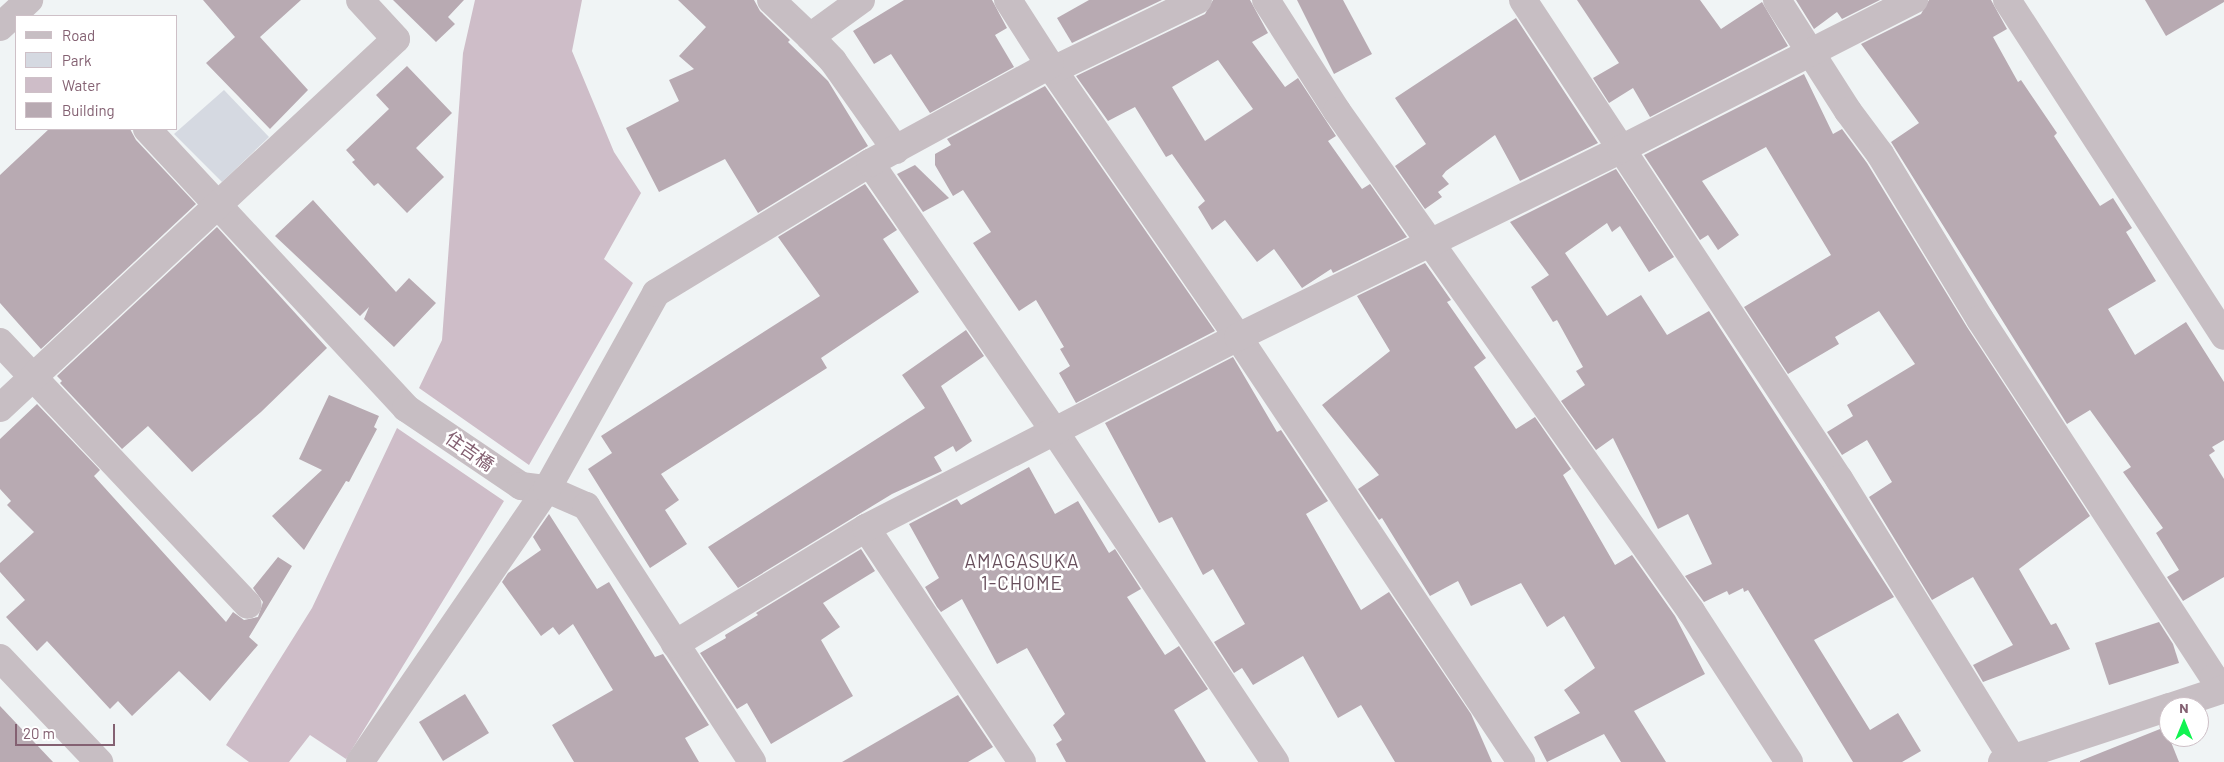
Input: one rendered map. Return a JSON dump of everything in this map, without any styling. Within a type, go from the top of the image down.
[{"type":"street","points":[[0,408],[396,39],[360,0]]},
{"type":"street","points":[[770,0],[833,61],[896,150]]},
{"type":"street","points":[[810,38],[861,0]]},
{"type":"street","points":[[1008,0],[1051,67],[1238,337],[1521,762]]},
{"type":"street","points":[[360,762],[656,293],[870,164],[1051,67],[1198,0]]},
{"type":"street","points":[[1266,0],[1338,111],[1429,242],[1691,611],[1789,762]]},
{"type":"street","points":[[1523,0],[1839,479],[2015,759],[2159,710]]},
{"type":"street","points":[[1777,0],[1880,154],[1980,319],[2214,678],[2224,688],[2198,697]]},
{"type":"street","points":[[674,644],[866,528],[1238,337],[1621,149],[1914,0]]},
{"type":"street","points":[[2006,0],[2224,336]]},
{"type":"street","points":[[19,15],[33,6]]},
{"type":"street","points":[[0,27],[15,17]]},
{"type":"street","name":"住吉橋","points":[[148,130],[406,408],[534,487],[586,506],[752,762]]},
{"type":"street","points":[[870,164],[1055,432],[1275,762]]},
{"type":"street","points":[[0,342],[248,605]]},
{"type":"street","points":[[866,528],[1022,762]]},
{"type":"street","points":[[0,658],[99,762]]},
{"type":"green space","points":[[224,90],[269,137],[222,182],[174,134]]},
{"type":"water","points":[[475,0],[582,0],[572,51],[614,152],[641,193],[604,259],[633,283],[529,465],[419,388],[442,340],[463,53]]},
{"type":"water","points":[[397,428],[504,501],[346,759],[310,735],[289,762],[249,762],[226,745],[312,608]]},
{"type":"building","points":[[203,0],[301,0],[260,37],[308,90],[270,129],[206,63],[235,37]]},
{"type":"building","points":[[393,0],[464,0],[448,17],[455,24],[436,42]]},
{"type":"building","points":[[678,0],[754,0],[760,11],[790,40],[788,42],[828,81],[868,146],[758,213],[725,159],[659,192],[626,128],[679,101],[669,80],[694,69],[679,56],[706,27]]},
{"type":"building","points":[[904,0],[992,0],[1007,28],[995,35],[1014,67],[930,113],[891,54],[874,64],[853,31]]},
{"type":"building","points":[[1089,0],[1162,0],[1072,43],[1057,18]]},
{"type":"building","points":[[1213,0],[1250,0],[1268,33],[1252,42],[1285,87],[1298,78],[1336,136],[1328,141],[1362,189],[1370,184],[1407,237],[1333,273],[1331,269],[1302,288],[1274,249],[1257,262],[1225,220],[1212,230],[1198,207],[1205,201],[1172,154],[1166,157],[1135,107],[1108,121],[1076,76],[1205,14]],"holes":[[[1218,60],[1253,109],[1205,141],[1172,87]]]},
{"type":"building","points":[[1297,0],[1343,0],[1372,54],[1334,74]]},
{"type":"building","points":[[1577,0],[1700,0],[1721,29],[1762,2],[1788,46],[1650,117],[1633,88],[1609,103],[1593,78],[1619,63]]},
{"type":"building","points":[[1796,0],[1880,0],[1842,19],[1837,12],[1814,29]]},
{"type":"building","points":[[1929,0],[1991,0],[2007,29],[1993,37],[2018,82],[2021,80],[2057,133],[2054,136],[2100,206],[2113,198],[2132,228],[2126,232],[2156,281],[2108,309],[2135,355],[2186,322],[2224,382],[2224,440],[2212,447],[2215,451],[2209,455],[2224,479],[2224,577],[2183,601],[2167,577],[2179,570],[2156,533],[2163,528],[2123,472],[2131,467],[2090,410],[2067,424],[1891,142],[1919,123],[1861,44],[1921,14]]},
{"type":"building","points":[[2145,0],[2224,0],[2224,2],[2166,36]]},
{"type":"building","points":[[1516,18],[1598,143],[1520,181],[1495,135],[1446,171],[1442,176],[1449,184],[1438,192],[1442,197],[1425,209],[1395,166],[1426,144],[1395,98]]},
{"type":"building","points":[[407,66],[452,113],[416,148],[444,177],[407,213],[378,183],[374,186],[352,162],[355,160],[346,150],[389,109],[376,95]]},
{"type":"building","points":[[1804,74],[1833,134],[1842,129],[1867,163],[1967,327],[2090,516],[2019,569],[2051,625],[2056,623],[2070,649],[1983,682],[1973,665],[2013,645],[1973,577],[1932,600],[1869,497],[1892,482],[1867,440],[1842,455],[1827,432],[1853,416],[1847,405],[1915,364],[1879,311],[1835,337],[1839,344],[1788,374],[1744,307],[1831,255],[1766,147],[1702,181],[1739,235],[1718,250],[1708,235],[1700,240],[1644,155]]},
{"type":"building","points":[[1045,86],[1215,331],[1076,403],[1059,373],[1070,366],[1060,349],[1064,347],[1036,300],[1019,311],[973,243],[991,232],[963,190],[953,196],[935,165],[935,154],[951,145],[947,139]]},
{"type":"building","points":[[48,130],[131,130],[136,140],[196,204],[41,349],[0,303],[0,175]]},
{"type":"building","points":[[915,165],[949,198],[923,212],[897,174]]},
{"type":"building","points":[[1616,169],[1674,257],[1649,272],[1620,226],[1612,232],[1607,223],[1565,253],[1607,316],[1641,295],[1667,335],[1709,311],[1894,597],[1814,640],[1870,730],[1898,713],[1921,751],[1902,762],[1853,762],[1748,590],[1744,592],[1743,588],[1729,595],[1727,591],[1704,602],[1685,576],[1712,564],[1688,514],[1658,529],[1613,438],[1596,450],[1561,401],[1585,385],[1576,371],[1583,367],[1557,320],[1553,322],[1531,287],[1549,275],[1510,222]]},
{"type":"building","points":[[865,184],[897,230],[883,239],[919,292],[821,358],[827,368],[661,474],[679,500],[665,510],[687,544],[650,568],[588,469],[612,453],[601,436],[820,296],[778,237]]},
{"type":"building","points":[[313,200],[396,292],[409,278],[436,303],[394,347],[364,319],[369,307],[360,316],[275,236]]},
{"type":"building","points":[[217,227],[327,348],[261,412],[192,472],[148,426],[122,449],[60,383],[62,381],[57,376]]},
{"type":"building","points":[[1425,263],[1451,300],[1447,302],[1486,358],[1474,367],[1516,429],[1535,417],[1571,469],[1563,475],[1615,565],[1632,555],[1675,616],[1705,674],[1634,711],[1666,762],[1621,762],[1604,734],[1547,762],[1534,737],[1580,713],[1564,690],[1595,668],[1564,616],[1547,627],[1521,583],[1471,606],[1458,581],[1430,596],[1382,518],[1379,520],[1358,489],[1379,475],[1322,405],[1390,351],[1357,296]]},
{"type":"building","points":[[966,330],[984,356],[941,386],[972,441],[956,452],[953,446],[934,457],[942,471],[892,494],[738,588],[708,547],[925,408],[902,375]]},
{"type":"building","points":[[1233,357],[1277,432],[1281,430],[1328,501],[1306,514],[1361,610],[1389,592],[1471,714],[1492,762],[1395,762],[1361,705],[1338,718],[1303,656],[1253,685],[1242,668],[1234,673],[1214,642],[1245,624],[1213,569],[1203,575],[1172,517],[1159,523],[1105,423]]},
{"type":"building","points":[[329,395],[379,416],[374,427],[377,429],[349,482],[346,481],[304,550],[272,516],[322,470],[299,459]]},
{"type":"building","points":[[37,404],[100,470],[94,476],[226,622],[233,612],[244,620],[258,617],[263,602],[253,588],[278,557],[292,566],[249,637],[258,645],[210,701],[179,671],[132,716],[118,701],[110,709],[47,641],[37,651],[6,617],[25,600],[0,572],[0,563],[34,532],[7,505],[11,501],[0,489],[0,439]]},
{"type":"building","points":[[1029,467],[1055,514],[1078,501],[1109,553],[1115,549],[1141,589],[1127,597],[1165,655],[1179,646],[1208,689],[1174,710],[1206,762],[1066,762],[1056,744],[1062,740],[1053,725],[1065,714],[1027,648],[997,664],[962,599],[941,612],[925,587],[939,578],[909,524],[957,499],[961,505]]},
{"type":"building","points":[[549,514],[597,589],[609,582],[655,657],[663,654],[709,725],[685,738],[699,762],[574,762],[552,725],[613,690],[573,624],[559,635],[553,627],[541,636],[502,582],[508,573],[541,550],[533,537]]},
{"type":"building","points":[[861,549],[875,571],[823,603],[840,627],[821,640],[853,696],[771,744],[747,703],[737,709],[700,653],[726,638],[725,635],[758,615],[756,613]]},
{"type":"building","points":[[2159,622],[2173,644],[2179,663],[2109,685],[2095,643]]},
{"type":"building","points":[[465,694],[489,733],[443,761],[419,722]]},
{"type":"building","points":[[958,695],[993,747],[968,762],[842,762]]},
{"type":"building","points":[[0,706],[53,762],[0,762]]},
{"type":"building","points":[[2159,729],[2159,747],[2173,747],[2179,762],[2080,762]]},
{"type":"district","name":"AMAGASUKA 1-CHOME","points":[[1022,572]]}]
